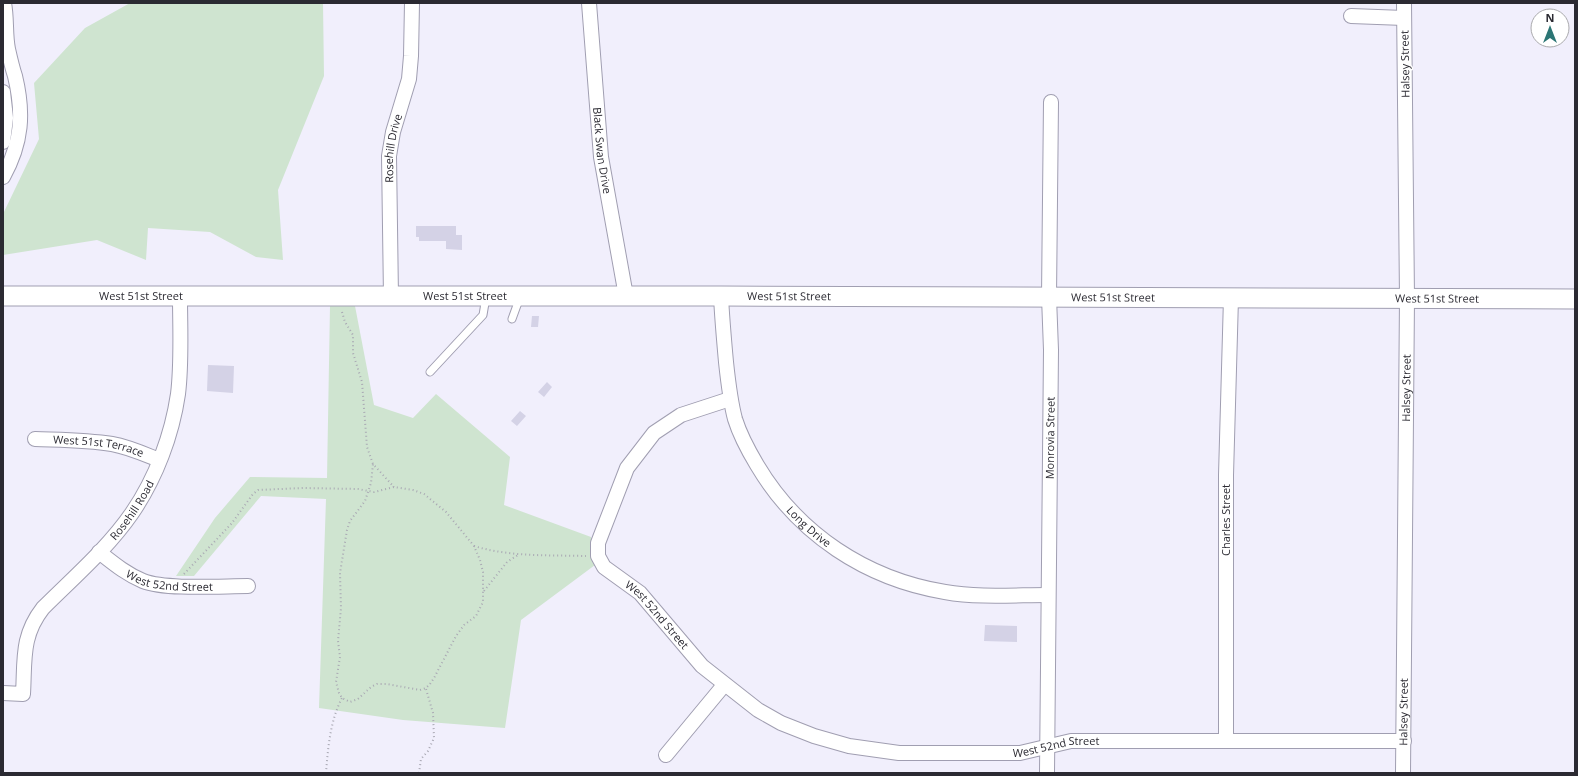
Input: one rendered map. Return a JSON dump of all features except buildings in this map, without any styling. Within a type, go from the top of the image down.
[{"type":"street","points":[[4,3],[9,77],[20,103],[20,124],[17,145],[5,167]]},
{"type":"street","name":"Rosehill Drive","points":[[391,297],[388,156],[393,132],[409,79],[412,3]]},
{"type":"street","name":"Black Swan Drive","points":[[589,3],[601,157],[626,296]]},
{"type":"street","name":"Halsey Street","points":[[1404,3],[1407,298],[1404,773]]},
{"type":"street","points":[[1350,16],[1404,18]]},
{"type":"street","points":[[3,92],[6,118],[3,142]]},
{"type":"street","name":"Monrovia Street","points":[[1047,773],[1051,350],[1049,297],[1051,102]]},
{"type":"street","name":"West 51st Street","points":[[3,296],[722,296],[1575,299]]},
{"type":"street","name":"Rosehill Road","points":[[3,693],[23,694],[26,644],[29,629],[35,618],[43,608],[99,552],[132,513],[146,490],[171,430],[178,394],[180,358],[180,296]]},
{"type":"street","name":"Long Drive","points":[[722,296],[722,319],[730,399],[736,420],[748,450],[764,478],[784,504],[808,528],[834,549],[875,571],[920,587],[946,593],[1048,595]]},
{"type":"street","name":"Charles Street","points":[[1226,741],[1226,475],[1231,298]]},
{"type":"street","points":[[598,549],[627,468],[654,433],[681,415],[730,399]]},
{"type":"street","name":"West 51st Terrace","points":[[35,439],[114,444],[159,460]]},
{"type":"street","name":"West 52nd Street","points":[[598,549],[604,567],[640,593],[699,662],[724,685],[758,710],[780,723],[814,736],[849,746],[899,753],[1020,753],[1071,741],[1404,741]]},
{"type":"street","name":"West 52nd Street","points":[[99,552],[130,575],[145,582],[162,585],[183,586],[248,586]]},
{"type":"street","points":[[666,755],[724,685]]},
{"type":"lane","points":[[430,372],[484,315],[486,297]]},
{"type":"lane","points":[[512,320],[520,297]]},
{"type":"path","points":[[342,297],[342,316],[352,335],[353,353],[362,382],[366,440],[373,464],[371,483],[365,501],[350,522],[347,530],[340,574],[341,608],[338,641],[340,657],[336,688],[342,698],[346,701],[355,702],[371,687],[382,683],[420,690],[426,688],[434,678],[456,636],[480,609],[483,602],[484,591],[483,572],[474,546],[446,512],[424,494],[394,487],[373,464]]},
{"type":"path","points":[[183,586],[184,576],[187,570],[232,523],[256,492],[303,488],[358,489],[374,492],[384,491],[394,487]]},
{"type":"path","points":[[474,546],[491,551],[519,555],[598,549]]},
{"type":"path","points":[[484,591],[507,562],[519,555]]},
{"type":"path","points":[[419,773],[421,759],[428,751],[434,738],[433,713],[426,688]]},
{"type":"path","points":[[326,773],[335,711],[342,698]]},
{"type":"green space","points":[[130,3],[323,3],[324,76],[278,190],[283,260],[256,257],[210,232],[148,228],[146,260],[97,240],[3,255],[3,214],[39,139],[34,83],[85,28]]},
{"type":"green space","points":[[330,306],[355,306],[374,405],[413,418],[436,394],[510,457],[504,505],[591,537],[591,559],[595,565],[521,620],[505,728],[403,720],[319,708],[326,499],[261,496],[194,576],[176,576],[215,518],[250,477],[327,478]]}]
